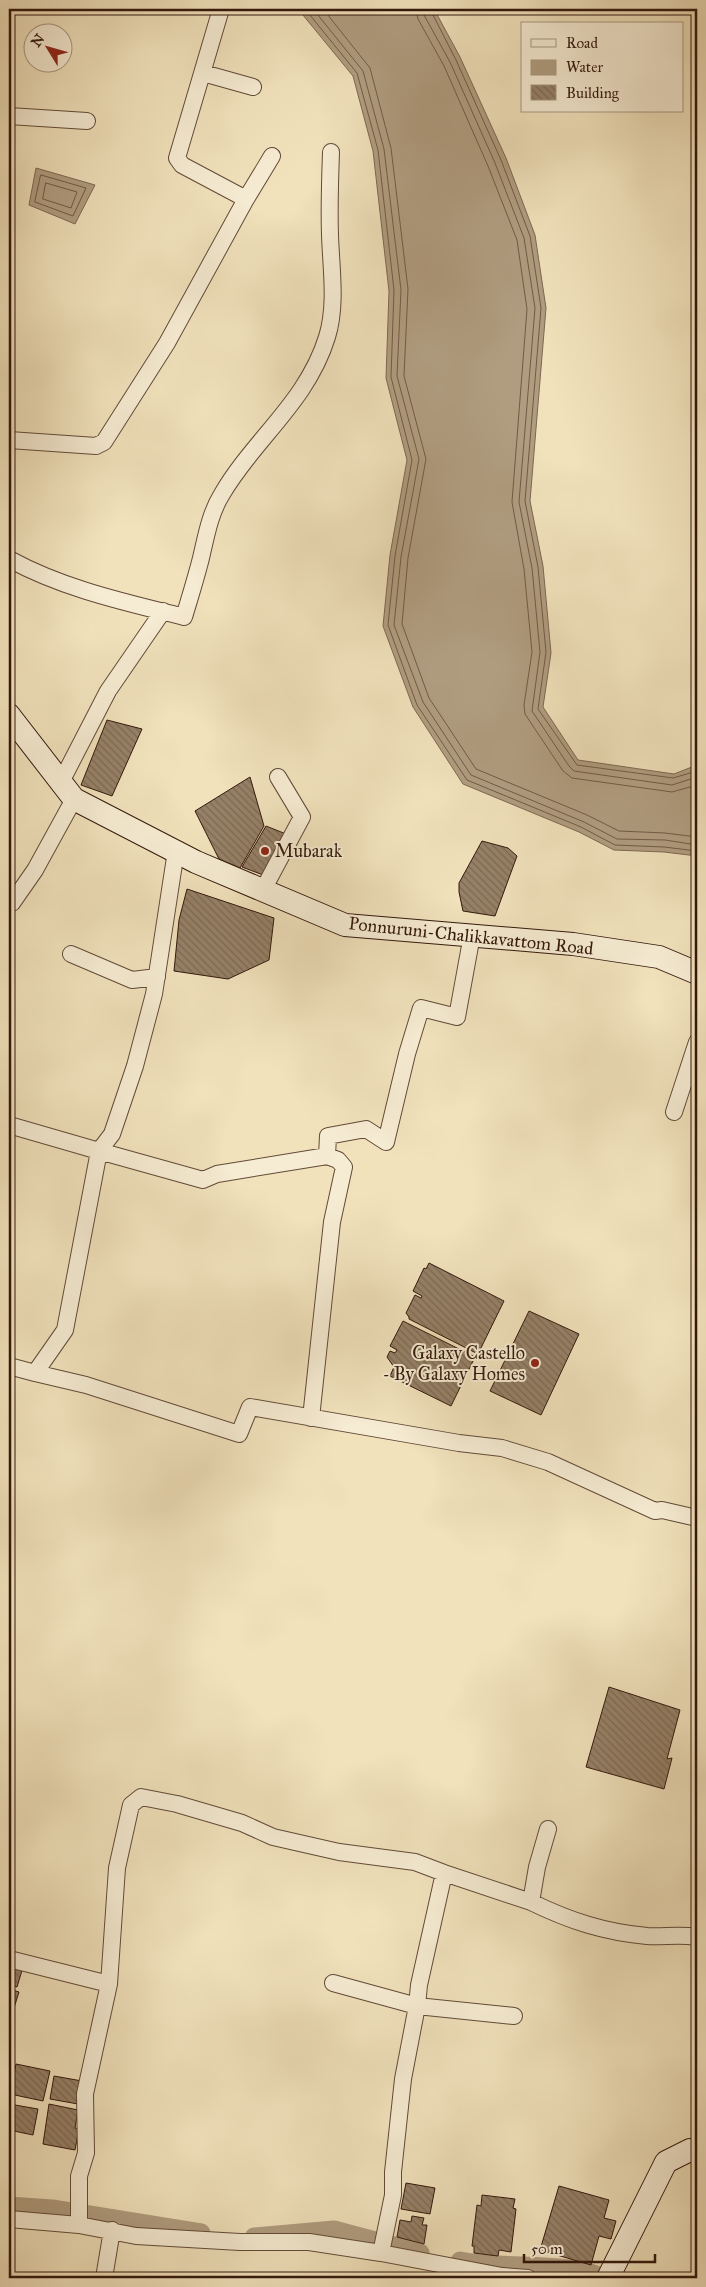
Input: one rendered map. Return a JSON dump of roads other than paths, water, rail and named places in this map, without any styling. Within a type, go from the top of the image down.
[{"type":"street","points":[[221,9],[178,162],[246,199]]},
{"type":"street","points":[[203,73],[253,87]]},
{"type":"street","points":[[9,116],[86,121]]},
{"type":"street","points":[[9,559],[31,571],[76,588],[184,617],[209,526],[219,498],[239,469],[303,388],[323,348],[329,329],[332,290],[329,201],[331,152]]},
{"type":"street","points":[[9,440],[96,446],[104,442],[167,343],[246,199],[272,156]]},
{"type":"street","points":[[9,900],[12,903],[36,870],[108,691],[163,611]]},
{"type":"street","name":"Ponnuruni-Chalikkavattom Road","points":[[9,716],[68,791],[176,851],[345,925],[573,944],[659,957],[697,973]]},
{"type":"street","points":[[263,890],[302,817],[278,777]]},
{"type":"street","points":[[35,1373],[65,1330],[98,1151],[112,1134],[129,1083],[154,994],[176,851]]},
{"type":"street","points":[[327,1156],[328,1136],[366,1129],[386,1142],[407,1054],[422,1008],[457,1017],[472,935]]},
{"type":"street","points":[[71,954],[132,980],[157,977]]},
{"type":"street","points":[[674,1112],[697,1042]]},
{"type":"street","points":[[9,1125],[203,1180],[217,1174],[327,1156],[338,1160],[344,1167],[332,1222],[311,1418]]},
{"type":"street","points":[[9,1366],[86,1385],[239,1434],[250,1407],[459,1443],[502,1448],[548,1462],[655,1511],[662,1510],[697,1518]]},
{"type":"street","points":[[79,2225],[79,2176],[86,2154],[85,2094],[108,1984],[117,1868],[131,1805],[141,1797],[177,1804],[242,1823],[273,1837],[339,1852],[415,1862],[532,1902],[570,1921],[606,1930],[648,1936],[684,1935],[697,1937]]},
{"type":"street","points":[[532,1902],[537,1867],[548,1828]]},
{"type":"street","points":[[380,2253],[393,2195],[393,2172],[403,2079],[423,1963],[444,1873]]},
{"type":"street","points":[[9,1959],[108,1984]]},
{"type":"street","points":[[334,1983],[417,2006],[514,2016]]},
{"type":"street","points":[[608,2278],[666,2162],[690,2150],[697,2152]]},
{"type":"street","points":[[9,2220],[79,2225],[136,2236],[276,2244],[309,2242],[502,2276],[528,2278]]},
{"type":"street","points":[[104,2278],[112,2230]]},
{"type":"water","points":[[298,9],[434,9],[460,57],[506,158],[535,235],[546,308],[530,501],[543,566],[551,653],[543,707],[578,760],[674,774],[697,765],[697,856],[664,852],[614,850],[579,832],[463,784],[413,707],[383,626],[390,555],[407,460],[386,378],[389,291],[373,151],[353,76]]},
{"type":"water","points":[[36,168],[95,185],[75,224],[29,205]]},
{"type":"waterway","points":[[9,2206],[52,2209],[201,2233]]},
{"type":"waterway","points":[[254,2237],[334,2230],[420,2253]]},
{"type":"waterway","points":[[460,2261],[489,2265],[563,2268],[584,2271],[604,2278]]},
{"type":"place","name":"Mubarak","points":[[265,851]]},
{"type":"place","name":"Galaxy Castello - By Galaxy Homes","points":[[535,1363]]}]
